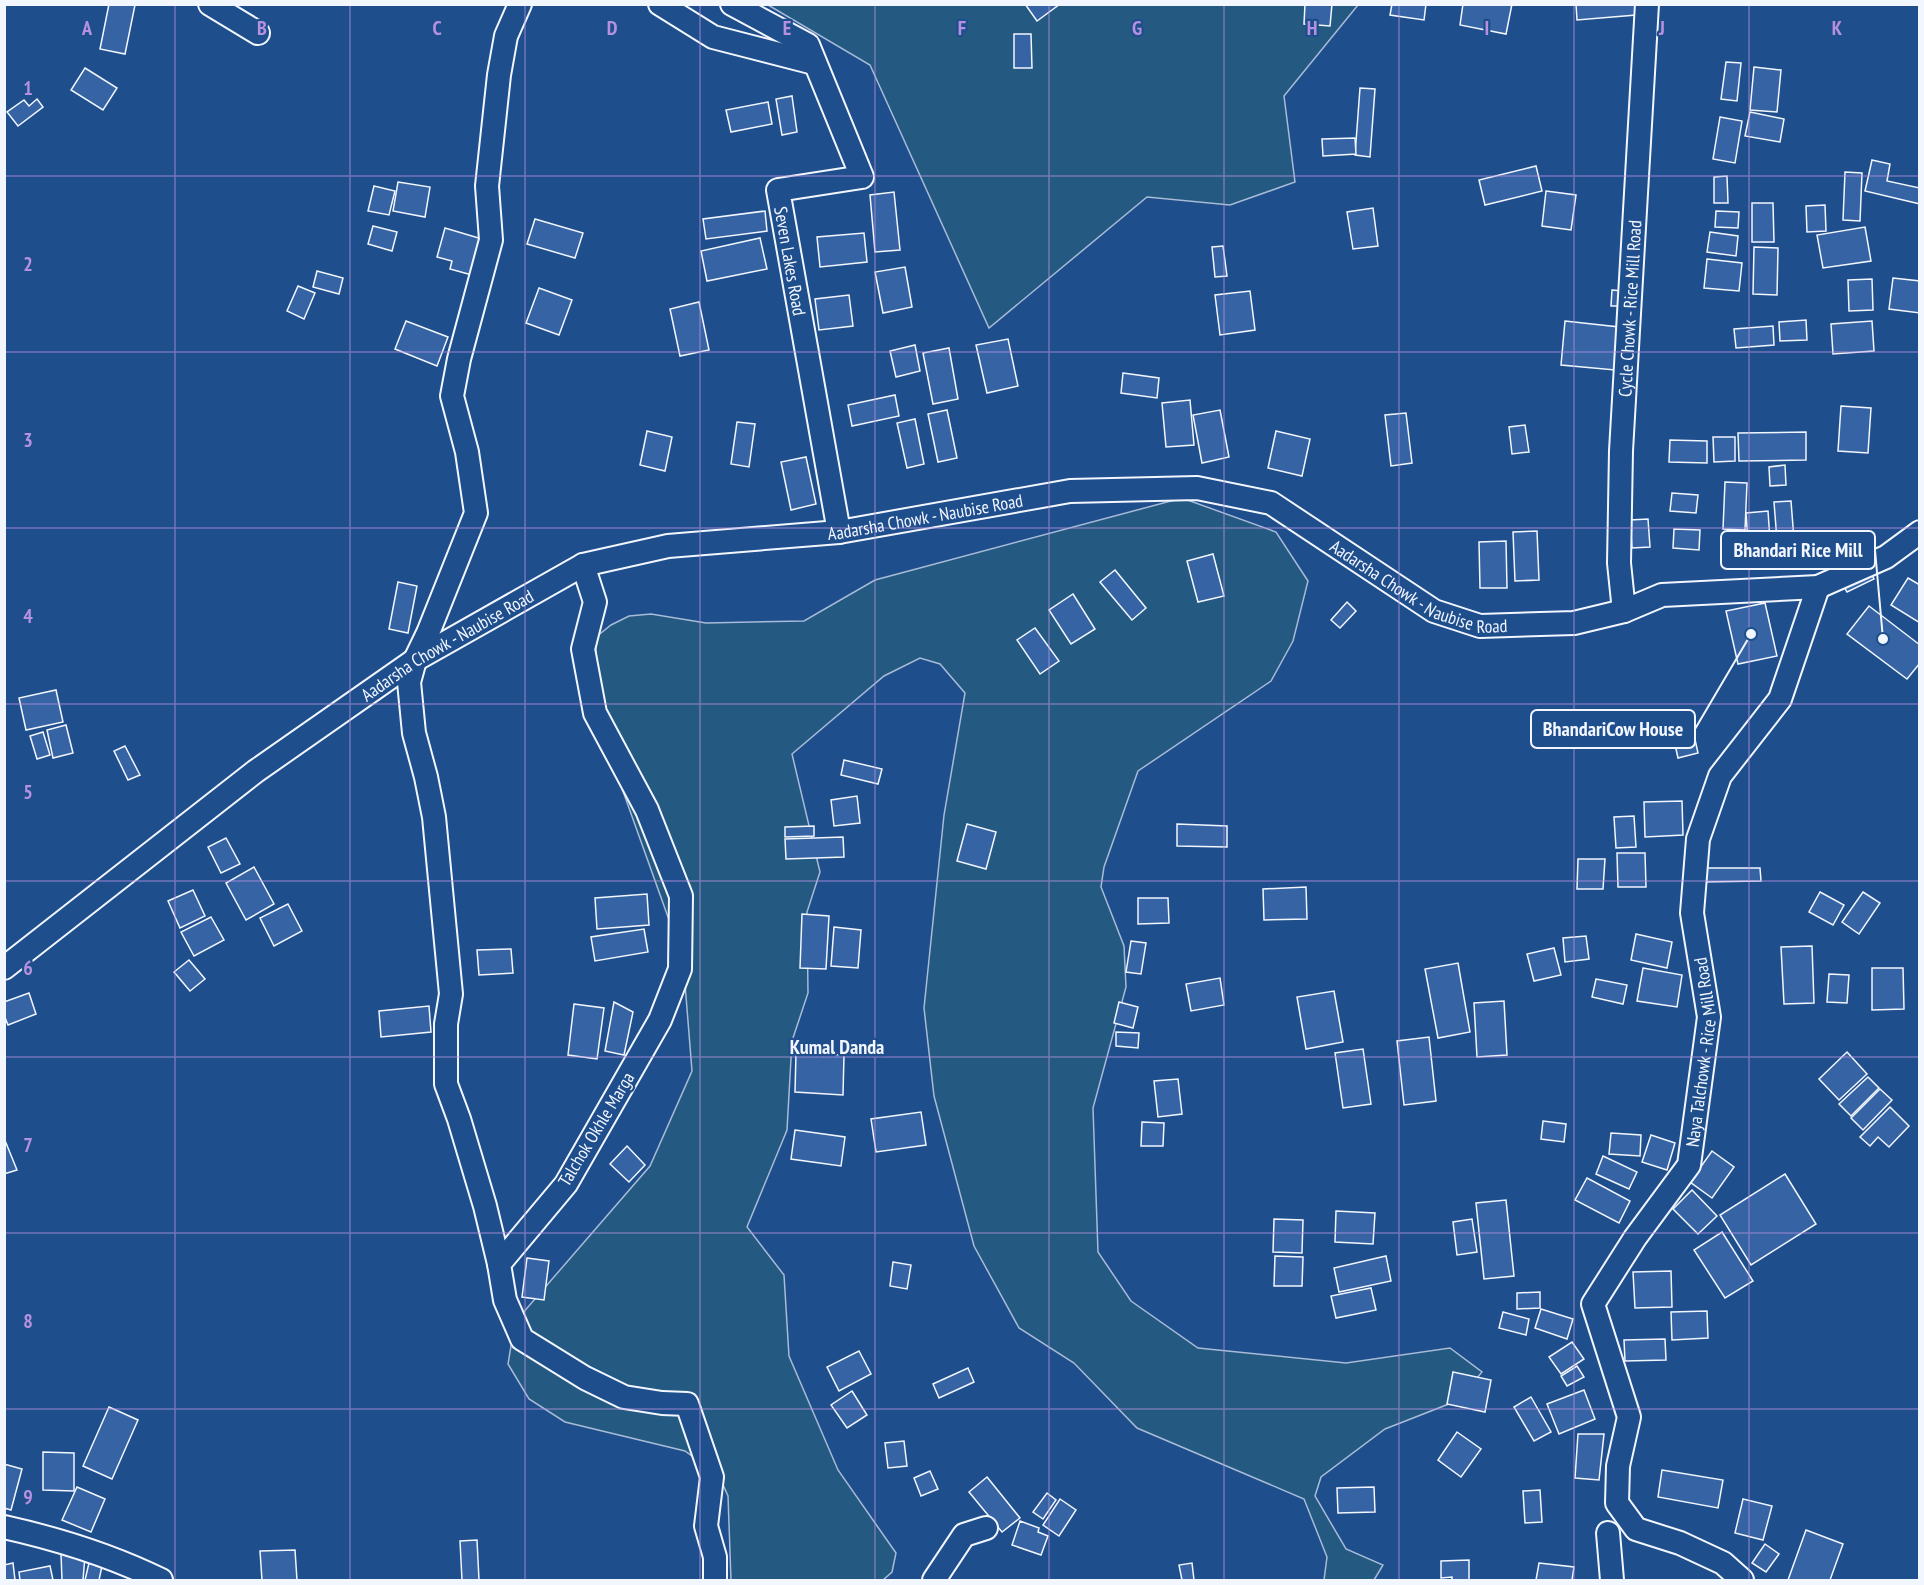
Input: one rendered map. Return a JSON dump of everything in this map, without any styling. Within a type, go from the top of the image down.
[{"type":"street","points":[[210,4],[258,33]]},
{"type":"street","points":[[520,4],[506,36],[499,75],[487,186],[491,240],[459,358],[452,396],[467,452],[476,513],[415,660],[409,682],[414,733],[434,817],[451,994],[446,1024],[447,1084],[485,1206],[505,1300],[522,1339],[585,1378],[624,1397],[687,1404],[712,1477],[706,1526],[715,1557],[715,1581]]},
{"type":"street","points":[[660,4],[713,37],[814,63]]},
{"type":"street","name":"Seven Lakes Road","points":[[732,4],[808,45],[862,177],[778,190],[839,532]]},
{"type":"street","name":"Cycle Chowk - Rice Mill Road","points":[[1624,611],[1619,563],[1621,451],[1647,4]]},
{"type":"street","name":"Aadarsha Chowk - Naubise Road","points":[[4,968],[256,771],[415,660],[583,565],[668,546],[839,532],[1070,491],[1197,488],[1271,503],[1282,508],[1434,611],[1480,626],[1574,623],[1624,611],[1662,595],[1818,588],[1886,557],[1920,532]]},
{"type":"street","name":"Talchok Okhle Marga","points":[[499,1264],[566,1184],[660,1020],[680,969],[681,896],[647,810],[595,713],[583,649],[595,602],[583,565]]},
{"type":"street","name":"Naya Talchowk - Rice Mill Road","points":[[1742,1581],[1723,1563],[1680,1544],[1636,1529],[1617,1503],[1618,1466],[1629,1417],[1593,1304],[1635,1238],[1689,1165],[1708,1017],[1692,913],[1698,839],[1720,776],[1780,699],[1818,588]]},
{"type":"street","points":[[4,1527],[46,1536],[135,1567],[161,1581]]},
{"type":"street","points":[[934,1581],[964,1535],[986,1527]]},
{"type":"street","points":[[1608,1533],[1612,1581]]},
{"type":"shaded area","points":[[768,5],[1358,5],[1284,96],[1295,182],[1230,205],[1147,197],[989,328],[870,65]]},
{"type":"shaded area","points":[[1182,498],[1276,532],[1308,581],[1293,641],[1271,681],[1138,771],[1104,867],[1101,887],[1124,946],[1126,987],[1093,1108],[1098,1252],[1131,1301],[1198,1348],[1346,1363],[1450,1348],[1482,1372],[1459,1400],[1385,1429],[1321,1477],[1315,1496],[1346,1549],[1383,1565],[1374,1580],[1324,1580],[1327,1557],[1304,1499],[1137,1428],[1074,1363],[1019,1328],[974,1246],[934,1096],[924,1008],[944,815],[965,693],[940,664],[920,658],[884,676],[792,754],[820,872],[807,912],[808,993],[792,1041],[787,1130],[747,1227],[784,1275],[789,1356],[838,1470],[896,1553],[892,1572],[883,1580],[731,1580],[728,1496],[719,1476],[685,1451],[565,1422],[529,1399],[508,1364],[515,1322],[650,1166],[692,1071],[683,959],[595,713],[596,637],[611,625],[629,616],[651,614],[706,623],[804,621],[875,580]]},
{"type":"building","points":[[109,4],[135,5],[125,54],[100,49]]},
{"type":"building","points":[[1025,4],[1060,4],[1037,21]]},
{"type":"building","points":[[1305,4],[1332,4],[1330,26],[1304,24]]},
{"type":"building","points":[[1392,4],[1426,4],[1424,20],[1390,15]]},
{"type":"building","points":[[1463,4],[1512,4],[1506,34],[1460,25]]},
{"type":"building","points":[[1576,4],[1635,4],[1636,15],[1577,20]]},
{"type":"building","points":[[1014,34],[1031,34],[1032,68],[1014,68]]},
{"type":"building","points":[[1726,62],[1741,63],[1737,101],[1721,99]]},
{"type":"building","points":[[1754,67],[1781,70],[1777,112],[1750,110]]},
{"type":"building","points":[[85,68],[117,88],[103,110],[71,90]]},
{"type":"building","points":[[1360,88],[1375,89],[1370,157],[1355,155]]},
{"type":"building","points":[[792,96],[797,132],[782,135],[776,99]]},
{"type":"building","points":[[37,99],[43,107],[18,126],[7,112],[24,100],[29,106]]},
{"type":"building","points":[[768,102],[772,124],[731,132],[726,110]]},
{"type":"building","points":[[1750,112],[1784,119],[1780,142],[1745,136]]},
{"type":"building","points":[[1720,117],[1742,121],[1735,163],[1713,159]]},
{"type":"building","points":[[1355,138],[1356,154],[1323,156],[1322,139]]},
{"type":"building","points":[[1872,160],[1890,164],[1887,181],[1920,188],[1920,204],[1865,191]]},
{"type":"building","points":[[1536,166],[1542,191],[1485,205],[1479,180]]},
{"type":"building","points":[[1845,172],[1862,173],[1860,221],[1843,220]]},
{"type":"building","points":[[1727,176],[1728,203],[1714,203],[1714,177]]},
{"type":"building","points":[[398,182],[430,187],[425,217],[393,211]]},
{"type":"building","points":[[374,186],[395,191],[389,215],[368,211]]},
{"type":"building","points":[[1546,191],[1576,195],[1571,230],[1542,226]]},
{"type":"building","points":[[894,192],[900,250],[875,252],[870,195]]},
{"type":"building","points":[[1752,203],[1773,203],[1774,242],[1752,242]]},
{"type":"building","points":[[1825,205],[1826,231],[1807,232],[1806,206]]},
{"type":"building","points":[[1373,208],[1378,246],[1353,249],[1347,212]]},
{"type":"building","points":[[765,211],[767,231],[706,239],[703,219]]},
{"type":"building","points":[[1716,211],[1739,212],[1738,228],[1715,227]]},
{"type":"building","points":[[535,219],[583,233],[575,258],[527,244]]},
{"type":"building","points":[[373,226],[397,232],[392,251],[368,244]]},
{"type":"building","points":[[1865,227],[1871,261],[1823,268],[1817,235]]},
{"type":"building","points":[[445,228],[482,239],[472,275],[450,269],[452,261],[437,257]]},
{"type":"building","points":[[1710,232],[1738,236],[1736,256],[1707,252]]},
{"type":"building","points":[[864,233],[867,262],[820,267],[817,237]]},
{"type":"building","points":[[760,238],[767,269],[707,281],[701,251]]},
{"type":"building","points":[[1223,246],[1227,276],[1215,277],[1212,247]]},
{"type":"building","points":[[1754,247],[1778,248],[1777,295],[1753,294]]},
{"type":"building","points":[[1707,259],[1742,263],[1739,291],[1704,288]]},
{"type":"building","points":[[905,267],[912,307],[883,313],[875,272]]},
{"type":"building","points":[[317,271],[343,278],[339,294],[313,287]]},
{"type":"building","points":[[1893,278],[1920,281],[1920,313],[1889,309]]},
{"type":"building","points":[[1872,279],[1873,310],[1849,311],[1848,280]]},
{"type":"building","points":[[298,286],[315,293],[304,319],[287,311]]},
{"type":"building","points":[[539,288],[572,300],[559,335],[526,323]]},
{"type":"building","points":[[1612,290],[1623,291],[1623,306],[1611,306]]},
{"type":"building","points":[[1250,291],[1255,330],[1220,335],[1215,295]]},
{"type":"building","points":[[849,295],[853,326],[819,330],[815,299]]},
{"type":"building","points":[[699,302],[709,350],[680,356],[670,309]]},
{"type":"building","points":[[1806,320],[1807,340],[1780,341],[1779,322]]},
{"type":"building","points":[[406,321],[448,337],[437,366],[395,349]]},
{"type":"building","points":[[1565,321],[1619,327],[1615,370],[1561,365]]},
{"type":"building","points":[[1872,321],[1874,351],[1833,354],[1831,324]]},
{"type":"building","points":[[1773,326],[1774,345],[1736,348],[1734,329]]},
{"type":"building","points":[[1008,339],[1018,386],[987,393],[976,345]]},
{"type":"building","points":[[915,345],[920,371],[896,377],[890,351]]},
{"type":"building","points":[[949,348],[958,399],[933,404],[923,353]]},
{"type":"building","points":[[1123,373],[1159,378],[1157,398],[1121,393]]},
{"type":"building","points":[[895,395],[899,416],[852,426],[848,405]]},
{"type":"building","points":[[1190,400],[1194,445],[1166,447],[1162,403]]},
{"type":"building","points":[[1841,406],[1871,408],[1868,453],[1838,451]]},
{"type":"building","points":[[947,410],[957,458],[938,462],[928,414]]},
{"type":"building","points":[[1220,410],[1229,457],[1202,463],[1193,415]]},
{"type":"building","points":[[1406,413],[1412,463],[1391,466],[1385,415]]},
{"type":"building","points":[[915,419],[924,464],[907,468],[897,423]]},
{"type":"building","points":[[737,422],[755,424],[749,467],[731,464]]},
{"type":"building","points":[[1525,425],[1529,452],[1512,454],[1509,427]]},
{"type":"building","points":[[647,431],[672,437],[665,471],[640,465]]},
{"type":"building","points":[[1276,431],[1310,439],[1302,476],[1268,468]]},
{"type":"building","points":[[1806,432],[1806,460],[1739,461],[1738,433]]},
{"type":"building","points":[[1713,437],[1735,437],[1735,461],[1714,462]]},
{"type":"building","points":[[1670,440],[1707,441],[1707,463],[1669,462]]},
{"type":"building","points":[[806,457],[816,504],[791,510],[781,462]]},
{"type":"building","points":[[1785,465],[1786,485],[1770,486],[1769,467]]},
{"type":"building","points":[[1725,482],[1747,483],[1745,530],[1723,529]]},
{"type":"building","points":[[1672,493],[1698,495],[1696,513],[1670,511]]},
{"type":"building","points":[[1791,501],[1796,565],[1779,566],[1774,502]]},
{"type":"building","points":[[1768,511],[1771,555],[1749,557],[1746,513]]},
{"type":"building","points":[[1648,519],[1650,547],[1632,548],[1630,520]]},
{"type":"building","points":[[1674,529],[1700,530],[1699,550],[1673,548]]},
{"type":"building","points":[[1537,531],[1539,580],[1515,581],[1513,532]]},
{"type":"building","points":[[1506,541],[1507,588],[1480,588],[1479,542]]},
{"type":"building","points":[[1213,554],[1224,596],[1198,602],[1187,561]]},
{"type":"building","points":[[1869,569],[1874,579],[1847,592],[1842,583]]},
{"type":"building","points":[[1115,570],[1146,608],[1132,620],[1100,582]]},
{"type":"building","points":[[1908,578],[1920,585],[1920,623],[1891,605]]},
{"type":"building","points":[[398,582],[417,586],[408,633],[389,629]]},
{"type":"building","points":[[1073,594],[1095,629],[1071,644],[1049,610]]},
{"type":"building","points":[[1347,602],[1356,611],[1340,628],[1331,620]]},
{"type":"building","points":[[1765,603],[1777,656],[1738,664],[1726,611]]},
{"type":"building","points":[[1869,606],[1920,645],[1920,663],[1907,679],[1847,634]]},
{"type":"building","points":[[1035,628],[1059,661],[1040,674],[1017,640]]},
{"type":"building","points":[[56,690],[63,722],[26,730],[19,698]]},
{"type":"building","points":[[66,725],[73,753],[53,758],[47,730]]},
{"type":"building","points":[[1692,726],[1698,753],[1678,758],[1672,731]]},
{"type":"building","points":[[43,732],[50,755],[37,759],[30,736]]},
{"type":"building","points":[[125,746],[140,775],[128,780],[114,751]]},
{"type":"building","points":[[844,760],[882,769],[878,784],[841,775]]},
{"type":"building","points":[[857,796],[860,823],[834,826],[831,800]]},
{"type":"building","points":[[1682,801],[1683,835],[1645,837],[1644,802]]},
{"type":"building","points":[[1634,816],[1636,847],[1616,848],[1614,817]]},
{"type":"building","points":[[967,824],[996,832],[986,869],[957,861]]},
{"type":"building","points":[[1177,824],[1227,826],[1227,847],[1177,846]]},
{"type":"building","points":[[814,826],[814,836],[785,837],[785,827]]},
{"type":"building","points":[[843,837],[844,857],[786,859],[785,839]]},
{"type":"building","points":[[226,838],[240,864],[221,873],[208,847]]},
{"type":"building","points":[[1617,853],[1645,853],[1646,887],[1618,887]]},
{"type":"building","points":[[1578,859],[1605,859],[1603,889],[1577,889]]},
{"type":"building","points":[[254,867],[274,904],[246,920],[226,883]]},
{"type":"building","points":[[1700,868],[1760,868],[1761,881],[1700,882]]},
{"type":"building","points":[[1306,887],[1307,919],[1264,920],[1263,889]]},
{"type":"building","points":[[193,890],[205,916],[180,928],[168,901]]},
{"type":"building","points":[[1820,892],[1844,905],[1833,925],[1809,912]]},
{"type":"building","points":[[1863,892],[1880,903],[1859,934],[1842,922]]},
{"type":"building","points":[[647,894],[649,925],[597,929],[595,898]]},
{"type":"building","points":[[1138,898],[1168,898],[1169,923],[1138,924]]},
{"type":"building","points":[[288,904],[302,931],[274,946],[260,918]]},
{"type":"building","points":[[802,914],[829,916],[826,969],[800,968]]},
{"type":"building","points":[[211,917],[224,940],[194,956],[181,932]]},
{"type":"building","points":[[834,927],[861,930],[858,968],[831,966]]},
{"type":"building","points":[[644,929],[648,952],[595,961],[591,937]]},
{"type":"building","points":[[1636,934],[1672,942],[1667,968],[1631,960]]},
{"type":"building","points":[[1586,936],[1589,959],[1565,962],[1563,938]]},
{"type":"building","points":[[1131,941],[1146,943],[1141,974],[1126,972]]},
{"type":"building","points":[[1812,946],[1814,1003],[1784,1004],[1781,947]]},
{"type":"building","points":[[1554,948],[1561,975],[1534,981],[1527,954]]},
{"type":"building","points":[[511,949],[513,973],[479,975],[477,950]]},
{"type":"building","points":[[189,960],[205,979],[190,991],[174,972]]},
{"type":"building","points":[[1458,963],[1470,1032],[1438,1038],[1425,969]]},
{"type":"building","points":[[1643,968],[1682,975],[1677,1007],[1637,1001]]},
{"type":"building","points":[[1872,968],[1903,968],[1904,1009],[1872,1010]]},
{"type":"building","points":[[1829,974],[1849,975],[1847,1003],[1827,1002]]},
{"type":"building","points":[[1220,978],[1224,1005],[1191,1011],[1186,984]]},
{"type":"building","points":[[1596,979],[1627,985],[1623,1004],[1592,997]]},
{"type":"building","points":[[1334,991],[1343,1042],[1306,1049],[1297,997]]},
{"type":"building","points":[[29,993],[36,1014],[8,1025],[4,1015],[4,1002]]},
{"type":"building","points":[[1504,1001],[1507,1055],[1477,1057],[1474,1003]]},
{"type":"building","points":[[614,1002],[633,1012],[624,1055],[605,1051]]},
{"type":"building","points":[[1119,1002],[1138,1007],[1133,1028],[1114,1023]]},
{"type":"building","points":[[574,1004],[604,1008],[597,1059],[568,1055]]},
{"type":"building","points":[[429,1006],[431,1032],[381,1037],[379,1011]]},
{"type":"building","points":[[1116,1032],[1139,1033],[1138,1048],[1116,1046]]},
{"type":"building","points":[[1429,1037],[1436,1101],[1404,1105],[1397,1041]]},
{"type":"building","points":[[1363,1049],[1371,1104],[1343,1108],[1335,1053]]},
{"type":"building","points":[[1847,1052],[1867,1074],[1839,1100],[1819,1079]]},
{"type":"building","points":[[796,1053],[844,1055],[843,1095],[795,1092]]},
{"type":"building","points":[[1868,1077],[1879,1088],[1851,1116],[1839,1104]]},
{"type":"building","points":[[1178,1079],[1182,1114],[1158,1117],[1154,1081]]},
{"type":"building","points":[[1880,1089],[1892,1100],[1863,1130],[1851,1118]]},
{"type":"building","points":[[1890,1107],[1909,1126],[1889,1147],[1878,1137],[1870,1146],[1860,1137]]},
{"type":"building","points":[[921,1112],[926,1145],[876,1152],[871,1119]]},
{"type":"building","points":[[1543,1121],[1566,1124],[1564,1142],[1541,1139]]},
{"type":"building","points":[[1142,1122],[1164,1123],[1163,1146],[1141,1146]]},
{"type":"building","points":[[795,1130],[845,1137],[841,1166],[791,1159]]},
{"type":"building","points":[[1611,1133],[1641,1135],[1640,1156],[1609,1154]]},
{"type":"building","points":[[1651,1135],[1675,1143],[1667,1170],[1642,1162]]},
{"type":"building","points":[[4,1138],[17,1170],[4,1174]]},
{"type":"building","points":[[627,1146],[645,1165],[629,1182],[610,1164]]},
{"type":"building","points":[[1712,1151],[1734,1167],[1712,1198],[1690,1182]]},
{"type":"building","points":[[1603,1156],[1637,1172],[1629,1189],[1596,1174]]},
{"type":"building","points":[[1785,1174],[1816,1224],[1751,1265],[1720,1215]]},
{"type":"building","points":[[1587,1178],[1630,1201],[1619,1223],[1575,1200]]},
{"type":"building","points":[[1692,1190],[1717,1216],[1698,1234],[1673,1209]]},
{"type":"building","points":[[1506,1200],[1514,1276],[1484,1279],[1476,1203]]},
{"type":"building","points":[[1336,1211],[1375,1213],[1373,1244],[1335,1242]]},
{"type":"building","points":[[1274,1219],[1303,1220],[1302,1253],[1273,1252]]},
{"type":"building","points":[[1472,1219],[1477,1252],[1457,1255],[1453,1222]]},
{"type":"building","points":[[1722,1232],[1753,1281],[1725,1298],[1694,1250]]},
{"type":"building","points":[[1275,1256],[1303,1257],[1302,1286],[1274,1286]]},
{"type":"building","points":[[1386,1256],[1391,1281],[1339,1292],[1334,1268]]},
{"type":"building","points":[[527,1258],[549,1261],[544,1300],[522,1297]]},
{"type":"building","points":[[893,1262],[911,1265],[907,1289],[890,1286]]},
{"type":"building","points":[[1671,1271],[1672,1307],[1635,1308],[1633,1272]]},
{"type":"building","points":[[1371,1288],[1376,1310],[1336,1318],[1331,1296]]},
{"type":"building","points":[[1540,1292],[1540,1308],[1517,1309],[1517,1293]]},
{"type":"building","points":[[1541,1309],[1573,1319],[1567,1339],[1535,1328]]},
{"type":"building","points":[[1707,1311],[1708,1338],[1672,1340],[1671,1312]]},
{"type":"building","points":[[1503,1312],[1529,1319],[1526,1335],[1499,1328]]},
{"type":"building","points":[[1665,1339],[1666,1360],[1625,1361],[1624,1340]]},
{"type":"building","points":[[1572,1342],[1584,1359],[1561,1374],[1549,1357]]},
{"type":"building","points":[[859,1351],[871,1374],[839,1391],[827,1367]]},
{"type":"building","points":[[1577,1366],[1584,1377],[1567,1386],[1561,1376]]},
{"type":"building","points":[[968,1368],[974,1382],[939,1398],[933,1384]]},
{"type":"building","points":[[1453,1372],[1491,1380],[1485,1412],[1447,1404]]},
{"type":"building","points":[[1584,1390],[1595,1419],[1559,1434],[1547,1404]]},
{"type":"building","points":[[852,1391],[867,1415],[847,1428],[831,1405]]},
{"type":"building","points":[[1531,1397],[1551,1432],[1534,1441],[1514,1407]]},
{"type":"building","points":[[109,1407],[138,1420],[112,1479],[83,1466]]},
{"type":"building","points":[[1457,1432],[1481,1449],[1461,1477],[1438,1460]]},
{"type":"building","points":[[1578,1434],[1604,1434],[1599,1480],[1575,1478]]},
{"type":"building","points":[[904,1441],[907,1466],[888,1468],[885,1443]]},
{"type":"building","points":[[43,1452],[74,1453],[74,1491],[43,1490]]},
{"type":"building","points":[[4,1464],[22,1469],[11,1510],[4,1508]]},
{"type":"building","points":[[1662,1470],[1723,1480],[1718,1508],[1658,1497]]},
{"type":"building","points":[[930,1471],[938,1489],[921,1496],[914,1478]]},
{"type":"building","points":[[987,1477],[1020,1518],[1002,1532],[969,1492]]},
{"type":"building","points":[[77,1487],[105,1499],[91,1532],[62,1520]]},
{"type":"building","points":[[1374,1487],[1375,1512],[1338,1513],[1337,1488]]},
{"type":"building","points":[[1540,1490],[1542,1522],[1525,1523],[1523,1491]]},
{"type":"building","points":[[1047,1493],[1056,1500],[1043,1519],[1033,1512]]},
{"type":"building","points":[[1060,1499],[1076,1510],[1059,1536],[1043,1525]]},
{"type":"building","points":[[1743,1499],[1772,1506],[1763,1540],[1735,1533]]},
{"type":"building","points":[[1020,1521],[1039,1528],[1038,1532],[1048,1536],[1041,1555],[1012,1545]]},
{"type":"building","points":[[1806,1530],[1843,1544],[1830,1580],[1788,1580]]},
{"type":"building","points":[[477,1540],[479,1580],[462,1580],[460,1541]]},
{"type":"building","points":[[1765,1544],[1779,1554],[1766,1572],[1752,1563]]},
{"type":"building","points":[[295,1550],[297,1580],[262,1580],[260,1551]]},
{"type":"building","points":[[61,1554],[85,1556],[83,1580],[62,1580]]},
{"type":"building","points":[[1469,1560],[1469,1580],[1441,1578],[1441,1561]]},
{"type":"building","points":[[13,1563],[15,1580],[4,1580],[4,1565]]},
{"type":"building","points":[[89,1563],[102,1566],[99,1580],[85,1580]]},
{"type":"building","points":[[1192,1563],[1194,1580],[1182,1580],[1179,1565]]},
{"type":"building","points":[[1539,1563],[1574,1567],[1572,1580],[1536,1580]]},
{"type":"building","points":[[50,1566],[53,1580],[20,1580],[19,1572]]},
{"type":"place","name":"BhandariCow House","points":[[1751,634]]},
{"type":"place","name":"Bhandari Rice Mill","points":[[1883,639]]},
{"type":"district","name":"Kumal Danda","points":[[837,1047]]}]
